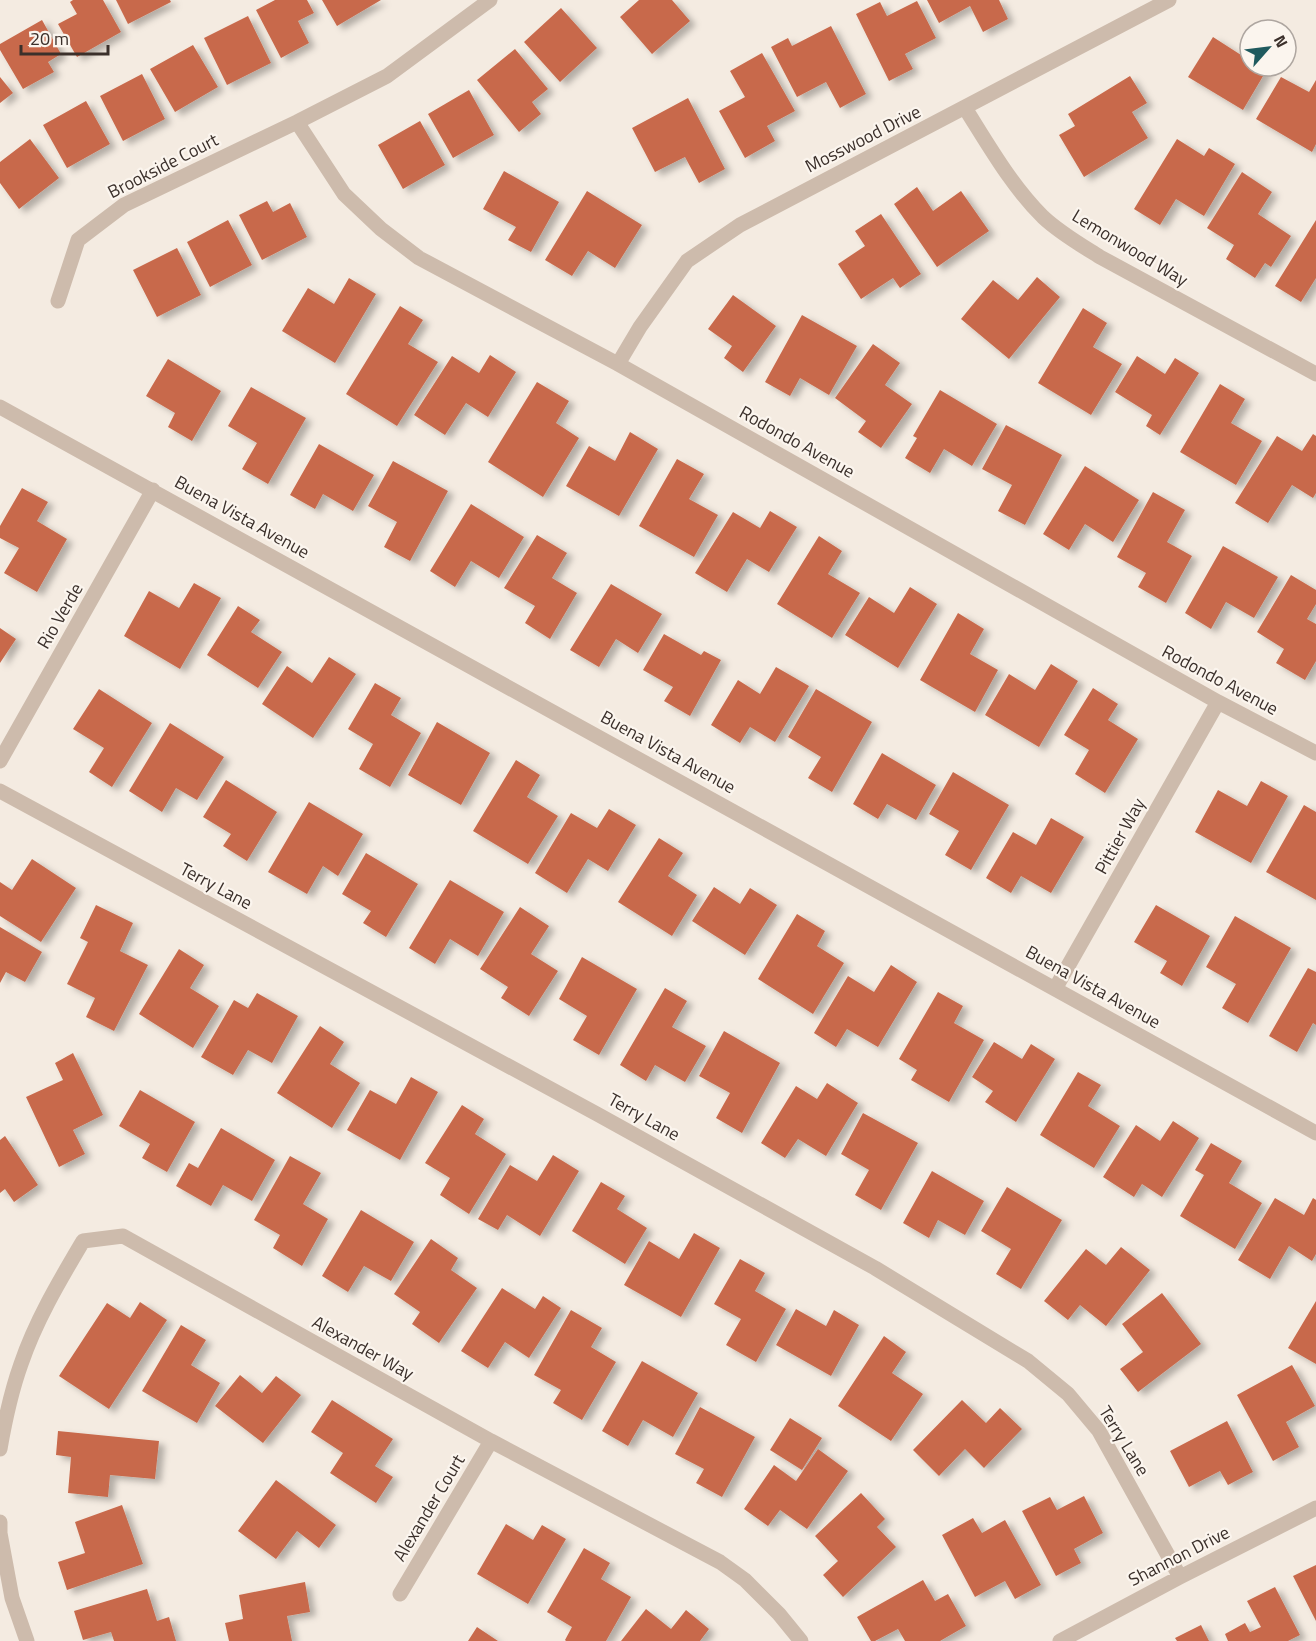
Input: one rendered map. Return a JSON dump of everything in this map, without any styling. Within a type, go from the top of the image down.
[{"type":"street","name":"Brookside Court","points":[[58,301],[78,240],[124,205],[387,76],[490,0]]},
{"type":"street","name":"Mosswood Drive","points":[[618,364],[640,327],[687,261],[740,225],[1169,0]]},
{"type":"street","name":"Lemonwood Way","points":[[965,108],[1013,183],[1045,218],[1059,229],[1100,257],[1316,374]]},
{"type":"street","name":"Rodondo Avenue","points":[[297,122],[344,194],[381,229],[418,258],[618,364],[1218,702],[1316,753]]},
{"type":"street","name":"Buena Vista Avenue","points":[[0,406],[1316,1133]]},
{"type":"street","name":"Rio Verde","points":[[0,761],[153,490]]},
{"type":"street","name":"Pittier Way","points":[[1055,989],[1218,702]]},
{"type":"street","name":"Terry Lane","points":[[0,791],[607,1119],[875,1268],[1028,1361],[1068,1394],[1100,1431],[1180,1577]]},
{"type":"street","name":"Alexander Way","points":[[0,1449],[7,1409],[21,1362],[48,1302],[83,1241],[123,1236],[491,1442],[720,1562],[745,1580],[779,1614],[801,1641]]},
{"type":"street","name":"Alexander Court","points":[[400,1594],[491,1442]]},
{"type":"street","name":"Shannon Drive","points":[[1060,1641],[1316,1508]]},
{"type":"street","points":[[0,1522],[12,1598],[27,1641]]},
{"type":"building","points":[[73,0],[103,0],[121,32],[77,57],[58,24],[77,14],[70,2]]},
{"type":"building","points":[[116,0],[170,0],[171,2],[128,24]]},
{"type":"building","points":[[275,0],[307,0],[314,13],[298,21],[309,43],[281,58],[256,10]]},
{"type":"building","points":[[322,0],[381,0],[337,26]]},
{"type":"building","points":[[639,0],[672,0],[690,21],[652,54],[620,17]]},
{"type":"building","points":[[927,0],[999,0],[1008,19],[983,32],[970,6],[939,23]]},
{"type":"building","points":[[917,1],[936,38],[905,54],[913,69],[889,81],[856,14],[880,2],[887,16]]},
{"type":"building","points":[[561,8],[597,48],[560,82],[524,42]]},
{"type":"building","points":[[248,16],[271,63],[227,85],[204,38]]},
{"type":"building","points":[[42,20],[61,54],[48,62],[54,72],[23,89],[0,50],[0,44]]},
{"type":"building","points":[[831,26],[866,94],[840,108],[826,82],[797,97],[771,47],[788,38],[792,46]]},
{"type":"building","points":[[1213,37],[1238,53],[1238,78],[1262,78],[1243,110],[1188,77]]},
{"type":"building","points":[[193,45],[218,87],[175,112],[150,69]]},
{"type":"building","points":[[515,49],[548,89],[532,102],[541,114],[519,132],[477,80]]},
{"type":"building","points":[[762,53],[795,111],[767,126],[775,141],[745,158],[719,111],[745,97],[730,71]]},
{"type":"building","points":[[142,74],[165,119],[123,141],[100,96]]},
{"type":"building","points":[[1130,76],[1147,103],[1132,112],[1148,138],[1084,177],[1059,135],[1075,126],[1068,114]]},
{"type":"building","points":[[0,77],[13,93],[0,103]]},
{"type":"building","points":[[1280,78],[1309,92],[1316,80],[1316,144],[1312,152],[1256,119]]},
{"type":"building","points":[[469,90],[494,135],[453,158],[428,114]]},
{"type":"building","points":[[688,98],[725,169],[699,183],[685,157],[655,172],[632,128]]},
{"type":"building","points":[[86,101],[110,144],[67,168],[43,125]]},
{"type":"building","points":[[420,121],[445,165],[403,189],[378,145]]},
{"type":"building","points":[[30,139],[59,178],[19,209],[0,183],[0,162]]},
{"type":"building","points":[[1177,139],[1204,156],[1209,148],[1235,164],[1204,216],[1176,199],[1160,225],[1134,209]]},
{"type":"building","points":[[504,171],[559,202],[531,252],[508,240],[516,227],[483,209]]},
{"type":"building","points":[[1242,172],[1272,192],[1258,214],[1291,236],[1271,267],[1265,263],[1255,278],[1226,259],[1234,245],[1207,228]]},
{"type":"building","points":[[917,187],[933,211],[961,191],[989,231],[937,267],[894,204]]},
{"type":"building","points":[[587,191],[642,225],[615,268],[588,251],[572,276],[545,260]]},
{"type":"building","points":[[267,201],[273,212],[290,203],[307,237],[262,260],[239,215]]},
{"type":"building","points":[[881,214],[921,274],[900,288],[893,278],[861,299],[838,264],[865,246],[855,231]]},
{"type":"building","points":[[228,220],[252,265],[210,287],[187,242]]},
{"type":"building","points":[[1316,220],[1316,278],[1301,302],[1275,286]]},
{"type":"building","points":[[177,248],[201,295],[157,317],[133,270]]},
{"type":"building","points":[[1037,277],[1060,297],[1009,359],[961,319],[993,280],[1018,300]]},
{"type":"building","points":[[349,278],[376,294],[335,363],[282,331],[308,288],[334,304]]},
{"type":"building","points":[[733,295],[776,326],[743,372],[724,358],[732,346],[708,329]]},
{"type":"building","points":[[400,306],[423,320],[408,344],[438,362],[397,426],[346,394]]},
{"type":"building","points":[[1083,308],[1107,323],[1093,347],[1122,364],[1091,415],[1038,383]]},
{"type":"building","points":[[802,315],[857,346],[829,395],[800,378],[790,396],[765,382]]},
{"type":"building","points":[[873,344],[900,363],[885,385],[912,404],[881,448],[858,432],[866,421],[835,398]]},
{"type":"building","points":[[490,355],[516,372],[488,417],[466,403],[445,435],[414,415],[452,356],[479,373]]},
{"type":"building","points":[[1137,356],[1165,374],[1175,358],[1199,373],[1160,435],[1146,426],[1152,415],[1115,392]]},
{"type":"building","points":[[168,359],[221,391],[192,441],[168,427],[175,413],[146,396]]},
{"type":"building","points":[[537,382],[569,401],[556,423],[579,438],[543,497],[488,462]]},
{"type":"building","points":[[1220,384],[1245,399],[1231,423],[1262,441],[1236,485],[1180,452]]},
{"type":"building","points":[[251,387],[306,418],[268,484],[242,469],[257,443],[228,426]]},
{"type":"building","points":[[940,390],[997,424],[972,466],[944,449],[930,473],[905,458],[917,438],[913,436]]},
{"type":"building","points":[[1006,425],[1062,455],[1025,525],[998,511],[1012,485],[982,469]]},
{"type":"building","points":[[630,432],[658,449],[619,516],[566,486],[589,446],[615,461]]},
{"type":"building","points":[[1313,434],[1316,436],[1316,493],[1313,498],[1292,485],[1268,523],[1235,503],[1277,436],[1302,451]]},
{"type":"building","points":[[319,444],[374,475],[353,511],[323,494],[315,509],[290,495]]},
{"type":"building","points":[[677,459],[704,474],[689,499],[718,515],[694,557],[639,526]]},
{"type":"building","points":[[393,461],[448,491],[410,561],[384,547],[397,522],[368,506]]},
{"type":"building","points":[[1085,466],[1139,500],[1113,542],[1085,524],[1069,550],[1043,534]]},
{"type":"building","points":[[22,488],[48,502],[37,521],[67,539],[37,592],[4,573],[19,548],[0,538],[0,526]]},
{"type":"building","points":[[1153,492],[1185,510],[1167,542],[1192,556],[1166,603],[1138,587],[1146,573],[1117,557]]},
{"type":"building","points":[[471,504],[524,537],[499,578],[471,561],[455,587],[430,571]]},
{"type":"building","points":[[770,511],[797,527],[769,572],[747,559],[727,592],[695,573],[733,512],[760,528]]},
{"type":"building","points":[[537,535],[567,553],[552,578],[577,593],[550,639],[525,623],[535,606],[504,588]]},
{"type":"building","points":[[819,536],[842,551],[828,574],[860,593],[832,638],[777,604]]},
{"type":"building","points":[[1223,546],[1278,577],[1254,618],[1226,602],[1211,629],[1185,613]]},
{"type":"building","points":[[1291,575],[1316,590],[1316,604],[1307,619],[1316,624],[1316,661],[1305,680],[1276,663],[1284,649],[1257,632]]},
{"type":"building","points":[[194,583],[221,598],[180,669],[124,636],[149,591],[179,608]]},
{"type":"building","points":[[611,584],[662,614],[638,653],[616,639],[599,667],[570,650]]},
{"type":"building","points":[[910,587],[937,604],[898,668],[845,635],[869,597],[894,613]]},
{"type":"building","points":[[238,606],[260,620],[251,632],[282,652],[258,688],[207,655]]},
{"type":"building","points":[[958,613],[984,629],[970,654],[998,670],[975,712],[920,680]]},
{"type":"building","points":[[0,628],[16,639],[0,663]]},
{"type":"building","points":[[664,634],[701,655],[704,651],[721,660],[690,716],[664,701],[673,687],[643,670]]},
{"type":"building","points":[[329,657],[356,674],[313,738],[262,704],[287,666],[312,683]]},
{"type":"building","points":[[1051,664],[1078,681],[1039,747],[985,715],[1009,674],[1035,690]]},
{"type":"building","points":[[776,667],[809,686],[775,742],[750,727],[740,743],[711,725],[738,680],[760,694]]},
{"type":"building","points":[[375,683],[401,698],[391,715],[421,733],[390,787],[359,769],[373,744],[348,729]]},
{"type":"building","points":[[1093,688],[1118,704],[1108,720],[1138,739],[1105,793],[1075,774],[1089,750],[1064,735]]},
{"type":"building","points":[[99,689],[152,723],[112,787],[89,772],[104,748],[73,729]]},
{"type":"building","points":[[816,689],[872,722],[832,792],[808,778],[821,757],[788,737]]},
{"type":"building","points":[[437,722],[490,753],[461,805],[408,775]]},
{"type":"building","points":[[170,723],[224,757],[197,800],[176,788],[162,812],[129,791]]},
{"type":"building","points":[[882,753],[936,785],[916,820],[887,804],[878,819],[853,804]]},
{"type":"building","points":[[516,760],[540,775],[527,797],[558,816],[528,864],[473,831]]},
{"type":"building","points":[[953,772],[1009,805],[971,870],[945,855],[959,831],[929,814]]},
{"type":"building","points":[[226,780],[277,812],[247,861],[223,846],[231,834],[203,817]]},
{"type":"building","points":[[1261,781],[1288,796],[1251,863],[1195,832],[1218,790],[1247,806]]},
{"type":"building","points":[[309,802],[363,834],[338,876],[323,866],[307,894],[268,872]]},
{"type":"building","points":[[1304,805],[1316,812],[1316,900],[1266,872]]},
{"type":"building","points":[[609,809],[636,825],[608,871],[588,859],[567,893],[535,873],[571,813],[597,828]]},
{"type":"building","points":[[1051,818],[1084,837],[1051,893],[1021,876],[1011,893],[986,878],[1013,832],[1036,845]]},
{"type":"building","points":[[659,838],[683,853],[668,876],[697,895],[672,936],[618,902]]},
{"type":"building","points":[[366,853],[418,884],[386,937],[363,923],[371,911],[342,894]]},
{"type":"building","points":[[32,859],[76,888],[41,942],[0,916],[0,882],[12,890]]},
{"type":"building","points":[[450,880],[504,912],[478,956],[450,939],[435,964],[409,948]]},
{"type":"building","points":[[714,887],[740,904],[750,888],[777,905],[745,955],[692,921]]},
{"type":"building","points":[[96,905],[133,923],[120,951],[148,965],[114,1031],[86,1017],[95,998],[67,984],[88,942],[80,938]]},
{"type":"building","points":[[1156,905],[1210,936],[1182,986],[1160,973],[1167,961],[1134,942]]},
{"type":"building","points":[[520,907],[549,926],[531,954],[558,971],[529,1016],[501,998],[508,987],[480,969]]},
{"type":"building","points":[[797,914],[825,931],[817,946],[844,963],[813,1014],[758,979]]},
{"type":"building","points":[[1235,916],[1291,948],[1248,1023],[1222,1008],[1236,984],[1206,967]]},
{"type":"building","points":[[0,927],[42,952],[25,982],[6,972],[0,983]]},
{"type":"building","points":[[179,949],[204,965],[190,988],[219,1006],[193,1048],[139,1014]]},
{"type":"building","points":[[582,957],[637,989],[599,1055],[573,1040],[587,1016],[559,999]]},
{"type":"building","points":[[891,965],[917,982],[878,1047],[847,1029],[836,1047],[814,1033],[848,976],[874,992]]},
{"type":"building","points":[[1308,968],[1316,972],[1316,1025],[1313,1023],[1297,1052],[1269,1036]]},
{"type":"building","points":[[665,988],[687,1001],[672,1027],[706,1046],[685,1082],[655,1065],[646,1081],[620,1065]]},
{"type":"building","points":[[938,992],[963,1006],[954,1023],[984,1040],[949,1102],[911,1080],[917,1070],[899,1059]]},
{"type":"building","points":[[257,993],[298,1016],[272,1063],[248,1050],[233,1075],[201,1057],[234,1000],[248,1008]]},
{"type":"building","points":[[320,1026],[344,1042],[330,1064],[360,1083],[332,1128],[277,1093]]},
{"type":"building","points":[[724,1031],[780,1063],[742,1133],[716,1118],[730,1093],[699,1076]]},
{"type":"building","points":[[994,1042],[1022,1059],[1031,1044],[1055,1059],[1016,1122],[985,1102],[993,1091],[972,1077]]},
{"type":"building","points":[[73,1053],[103,1115],[73,1130],[85,1154],[59,1167],[26,1097],[63,1080],[55,1063]]},
{"type":"building","points":[[1078,1072],[1101,1085],[1088,1106],[1120,1126],[1094,1168],[1040,1135]]},
{"type":"building","points":[[411,1077],[438,1092],[400,1160],[347,1130],[370,1090],[396,1104]]},
{"type":"building","points":[[827,1083],[858,1103],[826,1156],[798,1139],[785,1158],[761,1143],[796,1086],[817,1099]]},
{"type":"building","points":[[140,1090],[195,1122],[167,1172],[142,1158],[150,1144],[119,1126]]},
{"type":"building","points":[[462,1105],[484,1119],[475,1134],[506,1154],[469,1214],[440,1195],[450,1178],[425,1163]]},
{"type":"building","points":[[863,1113],[918,1143],[881,1210],[855,1195],[869,1170],[841,1154]]},
{"type":"building","points":[[1173,1121],[1199,1138],[1162,1197],[1142,1184],[1134,1197],[1103,1177],[1136,1125],[1160,1141]]},
{"type":"building","points":[[221,1128],[275,1160],[252,1201],[223,1185],[211,1206],[176,1186],[189,1163],[198,1168]]},
{"type":"building","points":[[5,1136],[38,1185],[14,1202],[5,1189],[0,1193],[0,1140]]},
{"type":"building","points":[[1211,1143],[1242,1161],[1229,1183],[1262,1203],[1235,1249],[1180,1216],[1204,1175],[1195,1170]]},
{"type":"building","points":[[553,1155],[579,1171],[540,1236],[507,1215],[498,1230],[478,1219],[510,1165],[537,1181]]},
{"type":"building","points":[[290,1156],[321,1173],[303,1204],[328,1219],[302,1266],[273,1248],[280,1235],[254,1220]]},
{"type":"building","points":[[932,1171],[984,1201],[965,1235],[938,1220],[929,1238],[903,1223]]},
{"type":"building","points":[[601,1182],[625,1196],[617,1209],[647,1228],[625,1264],[572,1231]]},
{"type":"building","points":[[1007,1187],[1062,1220],[1021,1289],[996,1274],[1011,1249],[981,1231]]},
{"type":"building","points":[[1275,1198],[1304,1215],[1313,1198],[1316,1200],[1316,1254],[1312,1261],[1289,1246],[1270,1279],[1238,1260]]},
{"type":"building","points":[[361,1210],[414,1242],[391,1281],[364,1266],[348,1292],[322,1276]]},
{"type":"building","points":[[694,1233],[720,1248],[681,1317],[624,1285],[649,1241],[679,1259]]},
{"type":"building","points":[[431,1239],[458,1258],[451,1270],[477,1288],[439,1343],[412,1324],[420,1312],[394,1294]]},
{"type":"building","points":[[1121,1247],[1150,1270],[1106,1326],[1080,1305],[1068,1320],[1044,1301],[1086,1249],[1106,1265]]},
{"type":"building","points":[[740,1259],[765,1273],[755,1291],[786,1309],[756,1362],[726,1345],[741,1319],[714,1304]]},
{"type":"building","points":[[502,1288],[535,1309],[543,1296],[561,1308],[529,1358],[505,1342],[488,1368],[461,1351]]},
{"type":"building","points":[[1162,1293],[1201,1344],[1138,1392],[1120,1369],[1143,1352],[1122,1324]]},
{"type":"building","points":[[1316,1301],[1316,1364],[1288,1348]]},
{"type":"building","points":[[140,1302],[167,1320],[109,1409],[59,1376],[107,1303],[130,1318]]},
{"type":"building","points":[[796,1309],[826,1326],[834,1310],[859,1325],[831,1376],[776,1345]]},
{"type":"building","points":[[571,1310],[602,1328],[591,1347],[616,1362],[582,1420],[553,1403],[561,1390],[534,1375]]},
{"type":"building","points":[[181,1325],[206,1340],[191,1365],[220,1383],[197,1423],[142,1391]]},
{"type":"building","points":[[884,1336],[906,1352],[892,1373],[923,1394],[891,1441],[838,1406]]},
{"type":"building","points":[[642,1361],[698,1393],[673,1437],[643,1420],[628,1446],[602,1431]]},
{"type":"building","points":[[1292,1365],[1315,1406],[1286,1422],[1299,1447],[1273,1461],[1237,1395]]},
{"type":"building","points":[[240,1375],[262,1393],[276,1376],[301,1395],[263,1443],[215,1406]]},
{"type":"building","points":[[332,1400],[393,1439],[375,1466],[393,1477],[376,1503],[330,1473],[343,1453],[311,1432]]},
{"type":"building","points":[[962,1400],[986,1423],[1000,1408],[1022,1429],[984,1468],[965,1449],[939,1476],[913,1450]]},
{"type":"building","points":[[700,1407],[755,1437],[722,1497],[696,1483],[704,1469],[675,1454]]},
{"type":"building","points":[[790,1418],[822,1438],[802,1470],[770,1450]]},
{"type":"building","points":[[1227,1421],[1253,1472],[1228,1485],[1220,1471],[1189,1487],[1170,1451]]},
{"type":"building","points":[[58,1431],[159,1441],[155,1479],[110,1475],[108,1497],[68,1493],[71,1457],[56,1455]]},
{"type":"building","points":[[818,1449],[848,1471],[807,1529],[780,1510],[768,1526],[744,1509],[774,1465],[796,1481]]},
{"type":"building","points":[[276,1480],[336,1525],[319,1548],[297,1531],[276,1559],[238,1531]]},
{"type":"building","points":[[861,1493],[885,1519],[877,1527],[896,1547],[843,1597],[823,1575],[838,1561],[815,1536]]},
{"type":"building","points":[[1084,1496],[1103,1533],[1074,1549],[1081,1563],[1056,1576],[1022,1511],[1050,1497],[1057,1510]]},
{"type":"building","points":[[122,1505],[143,1564],[67,1590],[58,1562],[85,1553],[75,1522]]},
{"type":"building","points":[[973,1518],[982,1533],[1005,1520],[1041,1585],[1015,1599],[1005,1581],[975,1597],[942,1535]]},
{"type":"building","points":[[506,1524],[533,1540],[542,1525],[566,1539],[528,1604],[477,1574]]},
{"type":"building","points":[[584,1548],[610,1563],[601,1579],[631,1597],[606,1641],[566,1641],[572,1627],[547,1612]]},
{"type":"building","points":[[1316,1565],[1316,1621],[1293,1576]]},
{"type":"building","points":[[923,1580],[935,1601],[948,1594],[966,1626],[940,1641],[905,1641],[898,1629],[871,1641],[857,1617]]},
{"type":"building","points":[[305,1582],[310,1612],[287,1616],[292,1641],[229,1641],[225,1623],[243,1619],[239,1595]]},
{"type":"building","points":[[1275,1587],[1300,1635],[1288,1641],[1228,1641],[1225,1634],[1245,1623],[1250,1632],[1261,1627],[1247,1601]]},
{"type":"building","points":[[147,1589],[157,1621],[169,1617],[176,1641],[114,1641],[111,1632],[83,1640],[74,1611]]},
{"type":"building","points":[[646,1609],[671,1629],[686,1610],[709,1629],[700,1641],[621,1641]]},
{"type":"building","points":[[1201,1625],[1209,1641],[1177,1641],[1175,1638]]},
{"type":"building","points":[[477,1627],[498,1641],[468,1641]]}]
